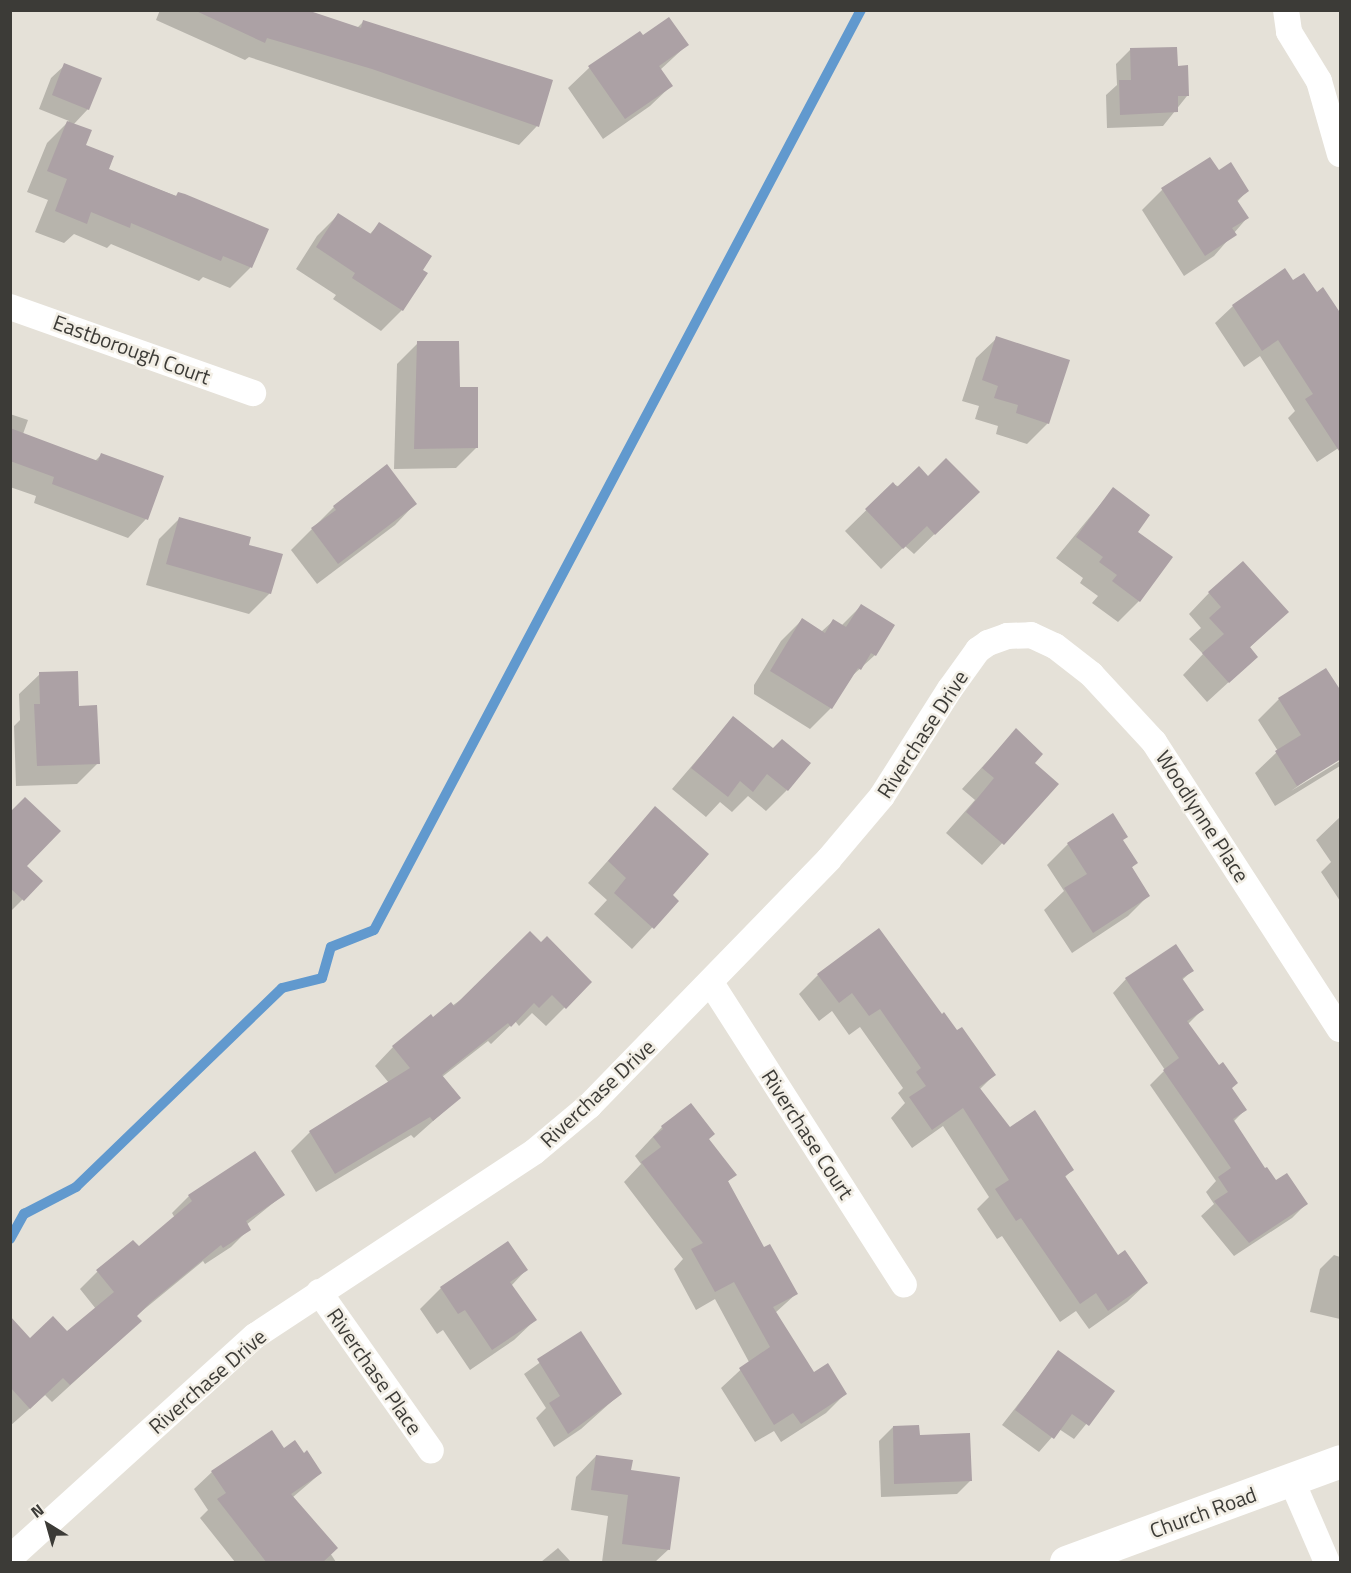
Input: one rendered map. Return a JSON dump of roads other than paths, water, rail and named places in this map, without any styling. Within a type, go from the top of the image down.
[{"type":"main road","name":"Church Road","points":[[1066,1563],[1341,1461]]},
{"type":"street","points":[[1286,10],[1289,32],[1319,81],[1341,154]]},
{"type":"street","name":"Eastborough Court","points":[[10,307],[252,393]]},
{"type":"street","name":"Riverchase Drive","points":[[10,1558],[255,1336],[534,1152],[589,1106],[829,859],[882,796],[978,650],[1007,636],[1031,635]]},
{"type":"street","name":"Woodlynne Place","points":[[1031,635],[1055,646],[1091,674],[1154,742],[1341,1029]]},
{"type":"street","name":"Riverchase Court","points":[[711,983],[904,1285]]},
{"type":"street","name":"Riverchase Place","points":[[319,1292],[431,1451]]},
{"type":"street","points":[[1291,1479],[1328,1563]]},
{"type":"waterway","points":[[10,1239],[24,1214],[76,1187],[282,988],[322,978],[331,947],[374,930],[861,10]]}]
